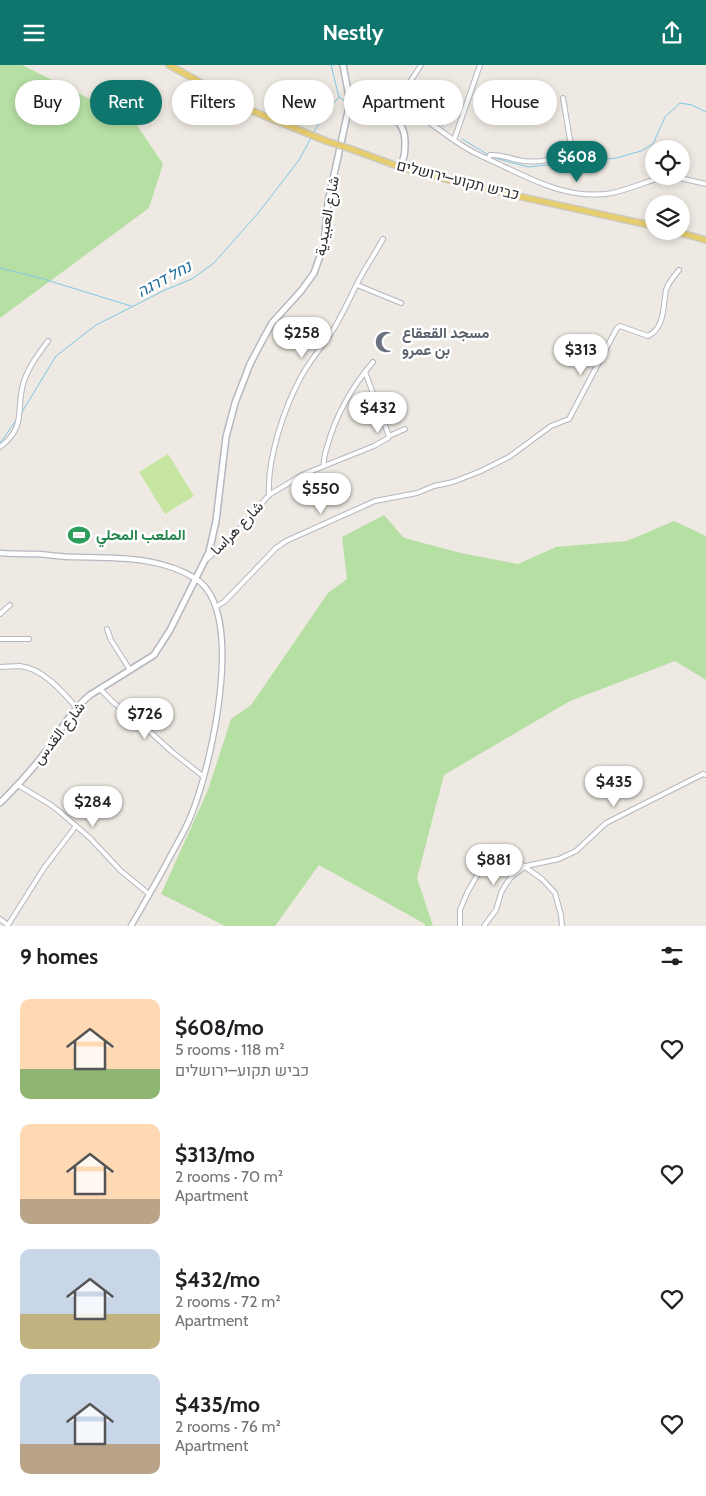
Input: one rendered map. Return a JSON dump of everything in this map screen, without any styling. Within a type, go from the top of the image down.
[{"type":"main road","name":"כביש תקוע–ירושלים","points":[[169,65],[250,109],[326,141],[400,167],[476,187],[645,223]]},
{"type":"main road","name":"شارع العبيدية","points":[[344,66],[346,80]]},
{"type":"main road","name":"شارع العبيدية","points":[[196,579],[206,560],[212,540],[226,437],[235,403],[250,364],[272,323],[301,291],[314,273],[319,262],[324,245],[330,196],[345,125]]},
{"type":"main road","points":[[400,125],[405,134],[405,155],[400,167]]},
{"type":"main road","points":[[690,236],[706,240]]},
{"type":"main road","name":"شارع القدس","points":[[0,803],[18,785],[50,745],[76,707],[100,689],[154,655],[170,630],[196,579]]},
{"type":"street","points":[[411,80],[421,65]]},
{"type":"street","points":[[454,140],[480,65]]},
{"type":"street","points":[[488,159],[490,155],[499,154],[518,160],[538,161],[555,159],[569,154],[570,146],[563,98]]},
{"type":"street","points":[[430,125],[472,153],[554,189],[609,193],[645,184]]},
{"type":"street","points":[[690,181],[706,185]]},
{"type":"street","points":[[269,495],[271,469],[284,412],[302,376],[332,331],[383,239]]},
{"type":"street","points":[[216,606],[224,602],[276,548],[286,541],[375,501],[417,493],[481,471],[509,457],[551,426],[570,419],[617,328],[620,326],[648,336],[656,330],[664,311],[667,289],[679,270]]},
{"type":"street","points":[[357,285],[401,303]]},
{"type":"street","points":[[0,447],[8,441],[18,427],[23,384],[26,375],[48,341]]},
{"type":"street","points":[[324,466],[326,450],[337,416],[353,386],[373,362]]},
{"type":"street","points":[[365,372],[389,436]]},
{"type":"street","name":"شارع هراسا","points":[[206,560],[235,533],[269,495],[302,475],[374,446],[386,440],[389,436],[405,429]]},
{"type":"street","points":[[0,553],[127,558],[162,564],[177,569],[206,586],[216,606],[221,626],[222,662],[216,731],[204,777],[186,827],[131,926]]},
{"type":"street","points":[[0,614],[10,605]]},
{"type":"street","points":[[107,629],[111,640],[130,670]]},
{"type":"street","points":[[0,639],[29,639]]},
{"type":"street","points":[[0,667],[20,666],[32,670],[64,693],[76,707]]},
{"type":"street","points":[[100,689],[170,751],[204,777]]},
{"type":"street","points":[[484,926],[496,909],[500,893],[506,884],[512,876],[526,866],[558,859],[576,851],[606,823],[703,774],[706,775]]},
{"type":"street","points":[[18,785],[51,805],[76,826],[121,871],[149,894]]},
{"type":"street","points":[[0,919],[9,926],[44,868],[76,826]]},
{"type":"street","points":[[460,926],[460,910],[467,893],[483,865],[497,854],[512,857],[526,866],[555,893],[562,926]]},
{"type":"green space","points":[[0,65],[22,65],[52,80],[15,80],[15,125],[80,125],[80,94],[90,99],[90,125],[137,125],[163,164],[149,208],[0,318]]},
{"type":"green space","points":[[168,454],[194,496],[165,514],[139,472]]},
{"type":"green space","points":[[384,515],[404,538],[461,553],[518,564],[556,547],[627,541],[674,521],[706,536],[706,680],[675,661],[570,701],[444,775],[417,878],[433,926],[425,926],[425,924],[319,865],[275,926],[225,926],[161,894],[208,790],[231,719],[251,705],[328,593],[347,579],[342,537]]},
{"type":"waterway","points":[[331,65],[339,97]]},
{"type":"waterway","name":"נחל דרגה","points":[[314,132],[324,115],[339,97],[344,100]]},
{"type":"waterway","name":"נחל דרגה","points":[[495,158],[528,167],[616,158],[641,151],[653,144],[665,117],[680,103],[692,105],[706,112]]},
{"type":"waterway","name":"נחל דרגה","points":[[22,412],[56,356],[96,325],[165,290],[192,279],[214,263],[259,212],[299,160],[311,138]]},
{"type":"waterway","name":"נחל דרגה","points":[[462,139],[487,154]]},
{"type":"waterway","points":[[0,268],[40,278],[131,306]]},
{"type":"waterway","name":"נחל דרגה","points":[[0,443],[17,419]]},
{"type":"place","name":"مسجد القعقاع بن عمرو","points":[[386,342]]},
{"type":"place","name":"الملعب المحلي","points":[[79,535]]}]
